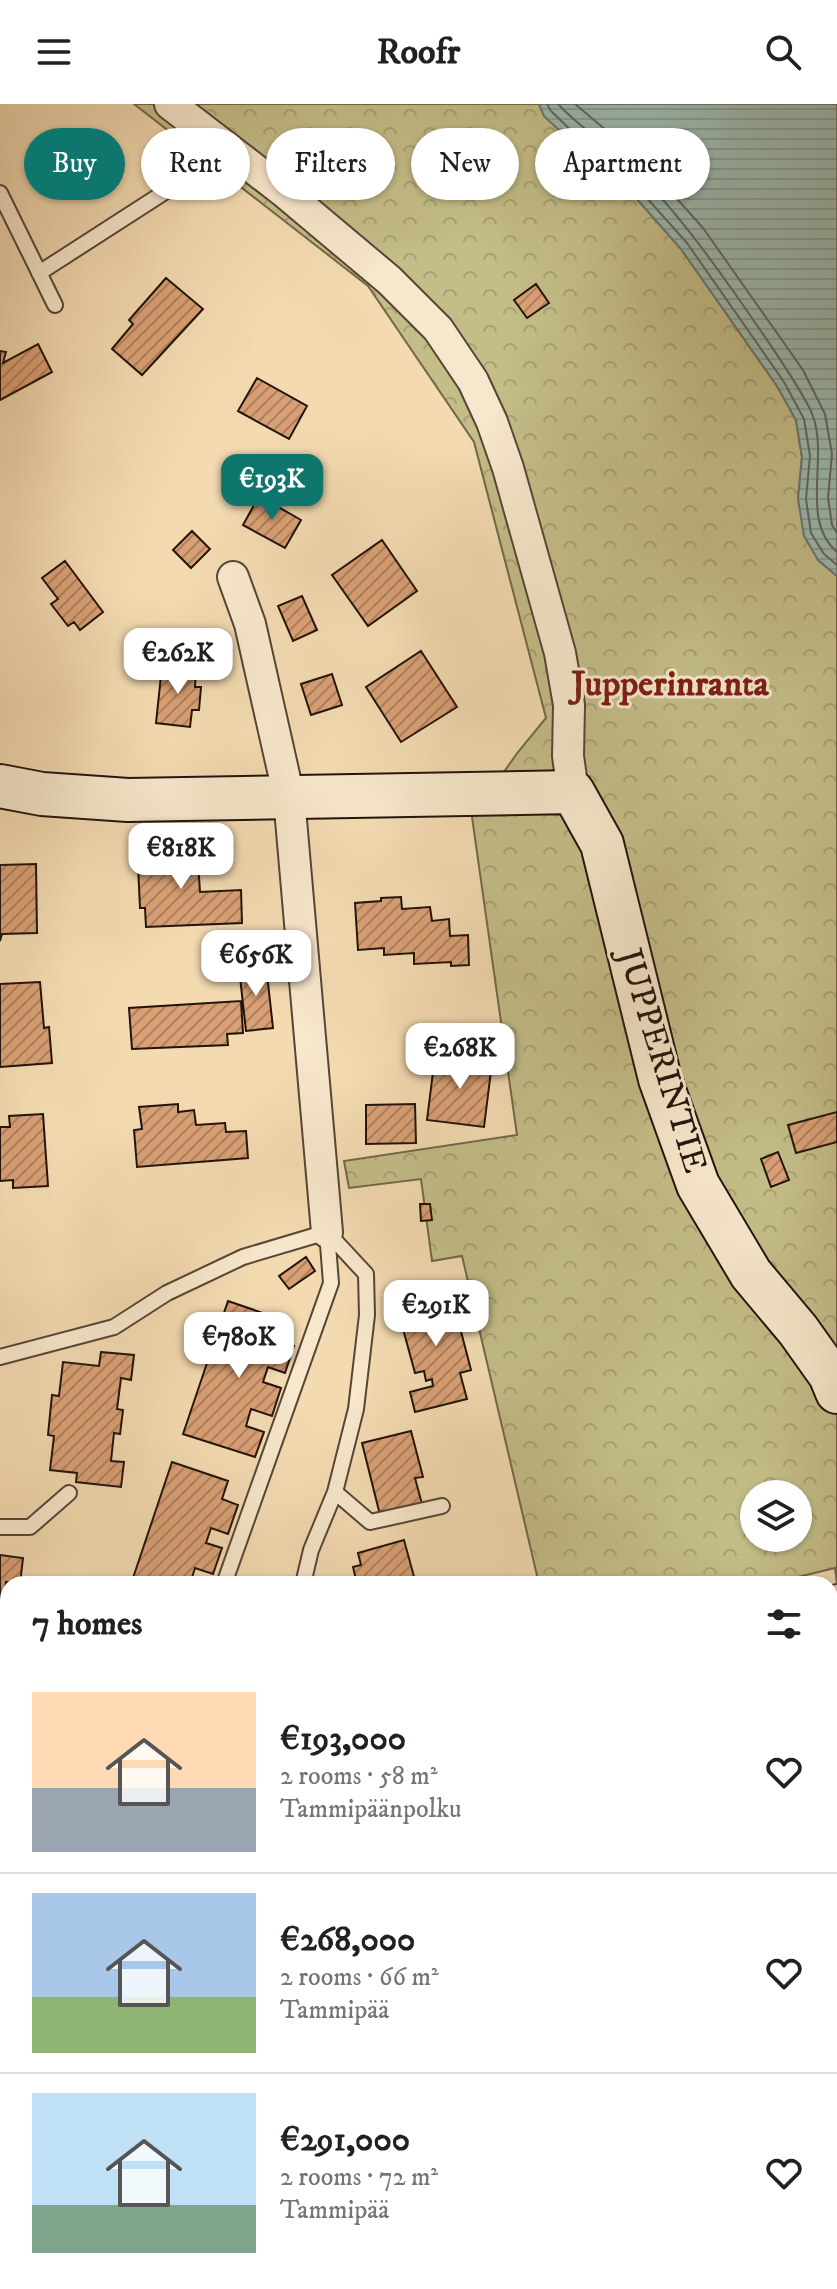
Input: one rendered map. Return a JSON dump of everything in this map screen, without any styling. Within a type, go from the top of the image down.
[{"type":"street","points":[[170,104],[201,128]]},
{"type":"street","points":[[0,786],[42,794],[128,800],[573,792],[568,756],[569,705],[560,653],[508,468],[473,381],[438,329],[389,280],[250,166]]},
{"type":"street","points":[[233,577],[250,624],[289,797],[327,1232]]},
{"type":"street","name":"JUPPERINTIE","points":[[573,792],[602,844],[660,1079],[698,1185],[751,1274],[798,1330],[830,1375],[837,1392]]},
{"type":"lane","points":[[0,193],[55,305]]},
{"type":"lane","points":[[39,273],[152,200]]},
{"type":"lane","points":[[0,1357],[114,1327],[167,1293],[243,1257],[327,1232]]},
{"type":"lane","points":[[305,1576],[311,1550],[335,1492],[356,1409],[367,1315],[366,1274],[327,1232]]},
{"type":"lane","points":[[227,1576],[331,1283],[327,1232]]},
{"type":"lane","points":[[335,1492],[370,1522],[442,1506]]},
{"type":"lane","points":[[0,1527],[30,1527],[69,1493]]},
{"type":"green space","points":[[134,104],[539,104],[544,116],[557,128],[535,128],[535,200],[638,200],[681,249],[777,386],[796,420],[802,457],[798,499],[818,560],[837,576],[837,1576],[835,1568],[802,1576],[537,1576],[462,1256],[432,1261],[421,1179],[349,1188],[344,1161],[517,1135],[472,817],[546,718],[474,442],[368,286],[250,194],[250,128],[165,128]]},
{"type":"water","points":[[539,104],[837,104],[837,576],[818,560],[804,536],[798,499],[802,457],[796,420],[777,386],[681,249],[638,200],[710,200],[710,128],[557,128],[544,116]]},
{"type":"building","points":[[166,278],[203,309],[142,375],[112,349],[133,324],[129,320]]},
{"type":"building","points":[[536,284],[549,303],[527,318],[514,300]]},
{"type":"building","points":[[38,344],[52,372],[0,400],[0,351],[6,352],[3,363]]},
{"type":"building","points":[[257,378],[307,406],[289,439],[238,411]]},
{"type":"building","points":[[259,496],[301,520],[285,548],[243,525]]},
{"type":"building","points":[[192,531],[210,549],[191,568],[173,550]]},
{"type":"building","points":[[382,540],[417,591],[368,626],[332,575]]},
{"type":"building","points":[[65,561],[103,612],[80,630],[74,622],[68,626],[51,604],[58,599],[42,578]]},
{"type":"building","points":[[302,596],[317,630],[293,641],[278,606]]},
{"type":"building","points":[[421,651],[457,707],[401,742],[366,687]]},
{"type":"building","points":[[162,666],[196,669],[195,687],[201,687],[199,710],[192,710],[190,727],[156,723]]},
{"type":"building","points":[[332,674],[342,705],[311,715],[301,684]]},
{"type":"building","points":[[190,843],[191,861],[198,861],[200,892],[241,890],[242,923],[146,927],[145,908],[140,908],[138,865],[144,864],[143,845]]},
{"type":"building","points":[[36,864],[37,933],[2,934],[0,941],[0,865]]},
{"type":"building","points":[[401,897],[402,909],[430,907],[432,921],[449,919],[450,936],[468,935],[469,965],[451,966],[451,962],[414,964],[414,953],[384,955],[384,948],[358,950],[355,903]]},
{"type":"building","points":[[266,965],[273,1028],[246,1031],[239,968]]},
{"type":"building","points":[[40,982],[44,1028],[49,1027],[52,1063],[0,1067],[0,984]]},
{"type":"building","points":[[241,1001],[243,1033],[227,1034],[228,1045],[132,1049],[129,1008]]},
{"type":"building","points":[[455,1052],[487,1056],[485,1070],[491,1071],[484,1127],[427,1120],[434,1064],[453,1066]]},
{"type":"building","points":[[178,1104],[178,1112],[194,1110],[196,1125],[225,1123],[226,1132],[246,1131],[248,1158],[137,1167],[134,1130],[142,1129],[139,1107]]},
{"type":"building","points":[[415,1104],[416,1143],[366,1144],[366,1105]]},
{"type":"building","points":[[837,1112],[837,1142],[796,1153],[788,1125]]},
{"type":"building","points":[[43,1114],[48,1186],[13,1188],[13,1180],[0,1181],[0,1127],[10,1127],[9,1116]]},
{"type":"building","points":[[778,1152],[789,1180],[771,1187],[761,1159]]},
{"type":"building","points":[[420,1204],[430,1204],[432,1220],[421,1221]]},
{"type":"building","points":[[306,1257],[315,1271],[289,1289],[279,1276]]},
{"type":"building","points":[[449,1285],[471,1370],[460,1373],[467,1399],[415,1412],[410,1392],[433,1386],[432,1379],[426,1381],[424,1371],[415,1373],[403,1329],[411,1327],[404,1298]]},
{"type":"building","points":[[228,1301],[283,1320],[276,1340],[294,1346],[285,1373],[268,1367],[263,1382],[281,1388],[272,1416],[251,1409],[246,1426],[264,1432],[255,1457],[183,1434]]},
{"type":"building","points":[[101,1352],[134,1355],[131,1380],[121,1378],[117,1409],[123,1410],[120,1434],[114,1433],[111,1461],[124,1462],[121,1487],[76,1482],[77,1473],[50,1470],[54,1436],[48,1435],[52,1395],[59,1396],[63,1362],[99,1366]]},
{"type":"building","points":[[411,1431],[423,1477],[415,1478],[422,1504],[380,1515],[362,1443]]},
{"type":"building","points":[[172,1462],[228,1481],[222,1499],[238,1505],[228,1534],[211,1528],[206,1543],[222,1548],[213,1574],[195,1568],[192,1576],[134,1576]]},
{"type":"building","points":[[404,1540],[414,1576],[355,1576],[353,1567],[361,1565],[358,1553]]},
{"type":"building","points":[[0,1555],[23,1558],[21,1576],[0,1576]]},
{"type":"district","name":"Jupperinranta","points":[[670,684]]}]
